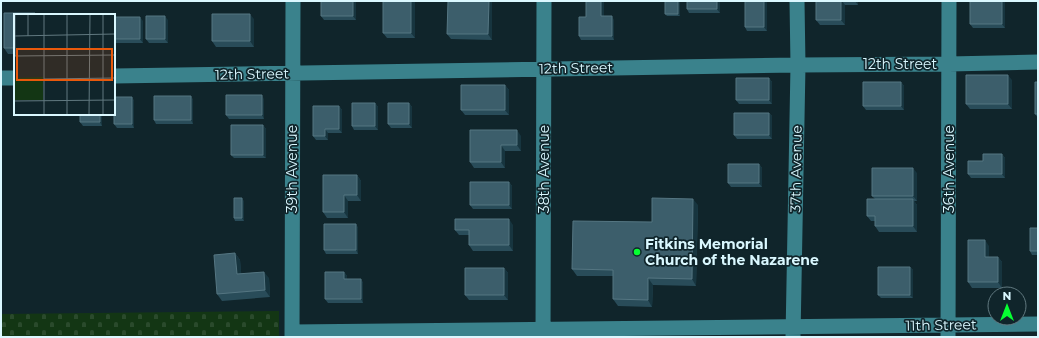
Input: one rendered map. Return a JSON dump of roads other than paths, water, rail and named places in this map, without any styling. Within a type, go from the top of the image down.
[{"type":"street","name":"39th Avenue","points":[[292,335],[293,1]]},
{"type":"street","name":"38th Avenue","points":[[544,1],[544,333]]},
{"type":"street","name":"37th Avenue","points":[[793,332],[798,1]]},
{"type":"street","name":"36th Avenue","points":[[948,331],[949,1]]},
{"type":"street","name":"12th Street","points":[[115,76],[798,64],[949,64],[1038,62]]},
{"type":"street","points":[[1,78],[14,78]]},
{"type":"street","name":"11th Street","points":[[292,335],[948,331],[1038,324]]},
{"type":"place","name":"Fitkins Memorial Church of the Nazarene","points":[[637,252]]}]
